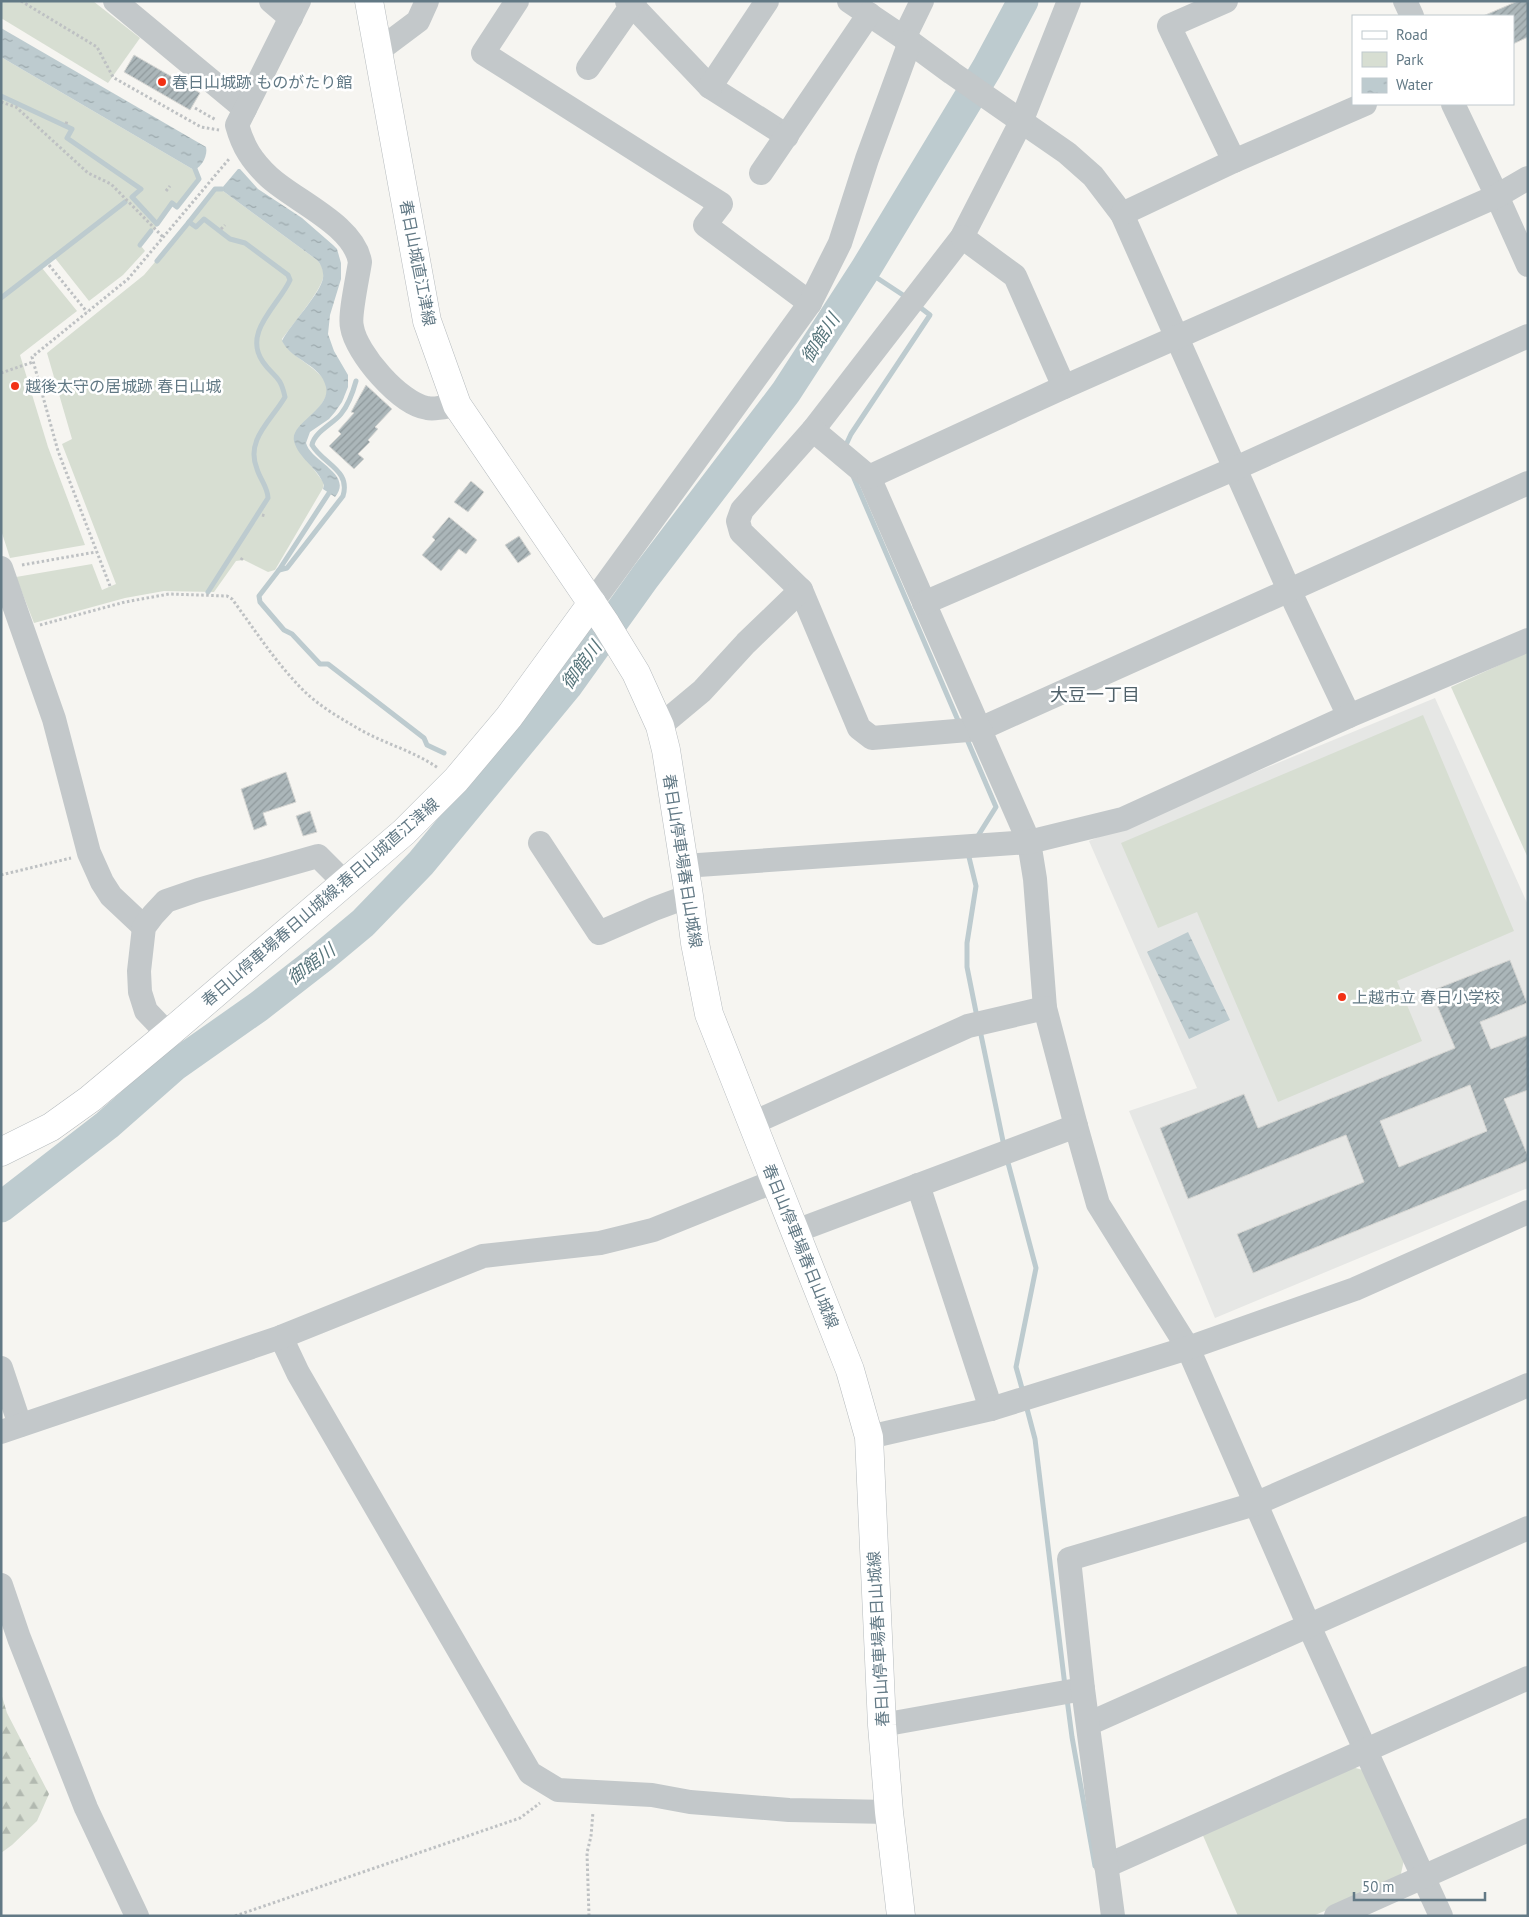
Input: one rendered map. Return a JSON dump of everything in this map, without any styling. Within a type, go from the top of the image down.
[{"type":"main road","name":"春日山城直江津線","points":[[368,1],[427,321],[457,405],[599,614]]},
{"type":"main road","name":"春日山停車場春日山城線","points":[[599,614],[636,673],[660,726],[666,750],[695,943],[709,1014],[850,1370],[868,1437],[882,1725],[888,1812],[901,1916]]},
{"type":"main road","name":"春日山停車場春日山城線;春日山城直江津線","points":[[1,1152],[51,1127],[90,1099],[404,832],[456,780],[599,614]]},
{"type":"street","points":[[115,1],[245,108]]},
{"type":"street","points":[[271,1],[295,10],[237,125],[242,143],[251,158],[270,177],[348,235],[358,252],[360,262],[351,325],[358,346],[381,377],[411,402],[427,408],[457,405]]},
{"type":"street","points":[[378,51],[418,21],[427,1]]},
{"type":"street","points":[[517,1],[483,52],[721,204],[705,225],[810,303]]},
{"type":"street","points":[[710,87],[767,1]]},
{"type":"street","points":[[849,1],[1067,153],[1093,176],[1122,214],[1289,590],[1349,716]]},
{"type":"street","points":[[599,614],[810,303],[840,243],[907,40],[922,1]]},
{"type":"street","points":[[1069,1],[1021,122],[962,237],[813,430],[742,510],[738,521],[741,532],[801,590],[859,728],[872,738],[980,729],[1528,483]]},
{"type":"street","points":[[1226,1],[1170,26],[1234,161]]},
{"type":"street","points":[[1405,1],[1412,15]]},
{"type":"street","points":[[588,68],[631,3],[710,87],[786,136]]},
{"type":"street","points":[[761,173],[869,14]]},
{"type":"street","points":[[1122,214],[1234,161],[1363,105]]},
{"type":"street","points":[[1453,105],[1528,264]]},
{"type":"street","points":[[869,477],[1064,387],[1497,196],[1528,178]]},
{"type":"street","points":[[962,237],[1015,276],[1064,387]]},
{"type":"street","points":[[924,603],[1236,468],[1528,336]]},
{"type":"street","points":[[813,430],[869,477],[1029,842],[1035,879],[1045,1008],[1098,1204],[1188,1348],[1309,1626],[1441,1916]]},
{"type":"street","points":[[11,566],[23,630],[54,718],[89,853],[102,882],[111,896],[144,926]]},
{"type":"street","points":[[660,726],[702,691],[801,590]]},
{"type":"street","points":[[684,866],[1029,842],[1123,819],[1349,716],[1528,640]]},
{"type":"street","points":[[540,843],[599,933],[654,908],[689,896]]},
{"type":"street","points":[[168,1034],[146,1011],[140,992],[138,971],[144,926],[166,901],[318,856],[345,883]]},
{"type":"street","points":[[753,1123],[968,1026],[1045,1008]]},
{"type":"street","points":[[796,1232],[1076,1126]]},
{"type":"street","points":[[1,1368],[11,1429],[281,1337],[483,1256],[600,1243],[653,1230],[775,1181]]},
{"type":"street","points":[[918,1185],[991,1409]]},
{"type":"street","points":[[868,1437],[991,1409],[1188,1348],[1355,1289],[1528,1212]]},
{"type":"street","points":[[281,1337],[298,1373],[530,1773],[558,1790],[652,1795],[690,1802],[789,1810],[888,1812]]},
{"type":"street","points":[[1114,1916],[1083,1689],[1069,1560],[1256,1504],[1528,1385]]},
{"type":"street","points":[[1088,1724],[1528,1528]]},
{"type":"street","points":[[1,1585],[19,1638],[86,1808],[136,1916]]},
{"type":"street","points":[[1106,1866],[1528,1678]]},
{"type":"street","points":[[882,1725],[1083,1689]]},
{"type":"street","points":[[1336,1916],[1528,1830]]},
{"type":"path","points":[[21,1],[97,47],[112,76],[116,79],[201,126],[220,130]]},
{"type":"path","points":[[1,102],[16,107],[88,173],[111,184],[163,237]]},
{"type":"path","points":[[195,108],[216,120]]},
{"type":"path","points":[[110,586],[58,451],[32,357],[128,279],[242,143]]},
{"type":"path","points":[[166,191],[170,186]]},
{"type":"path","points":[[221,229],[225,225]]},
{"type":"path","points":[[49,265],[87,312]]},
{"type":"path","points":[[1,373],[33,362]]},
{"type":"path","points":[[11,566],[96,552]]},
{"type":"path","points":[[23,630],[125,602],[169,594],[227,596],[232,599],[277,661],[304,691],[333,713],[362,730],[432,763],[456,780]]},
{"type":"path","points":[[1,875],[89,853]]},
{"type":"path","points":[[235,1916],[520,1818],[558,1790]]},
{"type":"path","points":[[589,1916],[586,1853],[591,1836],[596,1792]]},
{"type":"shaded area","name":"上越市立 春日小学校","points":[[1435,698],[1528,905],[1528,1188],[1215,1318],[1129,1111],[1197,1088],[1089,841]]},
{"type":"green space","points":[[1,1],[93,1],[140,38],[108,83],[1,18]]},
{"type":"green space","points":[[1,57],[194,170],[197,178],[175,208],[172,206],[141,246],[145,251],[123,275],[89,301],[55,258],[42,268],[77,311],[20,355],[48,447],[85,545],[10,558],[1,530]]},
{"type":"green space","points":[[215,191],[223,191],[317,260],[322,268],[323,278],[321,284],[282,339],[293,353],[319,374],[325,382],[327,390],[324,400],[296,432],[306,459],[324,483],[323,488],[275,570],[268,572],[244,560],[236,561],[214,592],[164,591],[125,598],[34,623],[16,577],[92,564],[102,590],[116,584],[62,444],[72,439],[47,353],[144,275]]},
{"type":"green space","points":[[1528,652],[1528,858],[1451,687]]},
{"type":"green space","points":[[1423,715],[1514,931],[1397,981],[1422,1041],[1278,1102],[1197,912],[1158,928],[1121,843]]},
{"type":"green space","points":[[1,1693],[7,1713],[49,1794],[37,1821],[1,1853]]},
{"type":"green space","points":[[1348,1766],[1363,1770],[1404,1860],[1400,1878],[1313,1916],[1238,1916],[1201,1831]]},
{"type":"water","points":[[1,28],[206,147],[206,154],[202,164],[194,170],[1,57]]},
{"type":"water","points":[[238,169],[258,189],[302,218],[337,249],[341,263],[341,279],[330,315],[328,334],[334,351],[348,375],[348,387],[342,402],[335,412],[329,419],[310,432],[306,443],[309,450],[330,468],[339,482],[339,489],[335,497],[323,489],[324,485],[321,479],[300,453],[294,441],[294,434],[298,428],[323,402],[326,395],[326,387],[318,373],[292,353],[282,341],[317,292],[323,278],[322,268],[317,260],[223,191],[222,188]]},
{"type":"water","points":[[1188,932],[1230,1020],[1189,1039],[1147,952]]},
{"type":"building","points":[[1518,1],[1528,1],[1528,37],[1514,44],[1514,15],[1485,15]]},
{"type":"building","name":"春日山城跡 ものがたり館","points":[[134,55],[200,93],[190,110],[124,72]]},
{"type":"building","points":[[366,385],[392,409],[375,427],[378,429],[368,440],[370,442],[358,454],[364,459],[354,469],[329,446],[341,434],[338,431],[354,413],[351,412]]},
{"type":"building","points":[[471,481],[484,492],[468,512],[454,502]]},
{"type":"building","points":[[449,517],[477,540],[466,554],[459,549],[441,571],[422,555],[435,540],[432,537]]},
{"type":"building","points":[[519,536],[531,554],[518,563],[505,545]]},
{"type":"building","points":[[286,772],[296,802],[263,813],[267,825],[254,830],[241,789]]},
{"type":"building","points":[[310,811],[317,832],[303,836],[296,816]]},
{"type":"building","points":[[1510,960],[1527,1003],[1480,1022],[1491,1049],[1528,1035],[1528,1090],[1504,1099],[1528,1156],[1528,1161],[1253,1273],[1237,1234],[1364,1182],[1346,1135],[1188,1199],[1160,1128],[1244,1094],[1258,1128],[1455,1048],[1431,991]],"holes":[[[1470,1085],[1487,1131],[1399,1167],[1380,1121]]]},
{"type":"waterway","name":"御館川","points":[[1,1207],[107,1125],[174,1066],[258,1007],[321,958],[363,923],[421,863],[567,686],[645,577],[786,392],[865,270],[987,68],[1023,1]]},
{"type":"waterway","points":[[1,96],[72,129],[67,138],[141,189],[132,197],[157,224],[172,203],[177,207],[199,179],[195,169]]},
{"type":"waterway","points":[[208,592],[268,498],[254,459],[254,449],[261,431],[285,397],[279,380],[263,362],[258,351],[257,340],[259,329],[264,319],[290,280],[288,275],[245,243],[230,239],[204,219],[196,227],[189,222],[215,189],[222,189]]},
{"type":"waterway","points":[[1,298],[125,202]]},
{"type":"waterway","points":[[157,261],[189,222]]},
{"type":"waterway","points":[[140,245],[151,231]]},
{"type":"waterway","points":[[865,270],[906,297]]},
{"type":"waterway","points":[[845,447],[851,434],[930,315],[917,305]]},
{"type":"waterway","points":[[279,570],[287,568],[343,496],[344,487],[340,473],[312,445],[316,436],[338,418],[344,410],[356,381]]},
{"type":"waterway","points":[[853,476],[960,725]]},
{"type":"waterway","points":[[329,493],[279,570],[259,596],[260,602],[284,630],[292,634],[320,664],[328,664],[424,738],[427,745],[444,753]]},
{"type":"waterway","points":[[966,737],[996,807],[976,839]]},
{"type":"waterway","points":[[968,853],[976,886],[967,943],[967,967],[977,1017]]},
{"type":"waterway","points":[[980,1030],[1004,1146]]},
{"type":"waterway","points":[[1007,1159],[1036,1268],[1016,1367],[1023,1392]]},
{"type":"waterway","points":[[1026,1405],[1035,1439],[1065,1686]]},
{"type":"waterway","points":[[1067,1699],[1095,1866]]},
{"type":"place","name":"春日山城跡 ものがたり館","points":[[162,82]]},
{"type":"place","name":"越後太守の居城跡 春日山城","points":[[15,386]]},
{"type":"place","name":"上越市立 春日小学校","points":[[1342,997]]},
{"type":"district","name":"大豆一丁目","points":[[1095,694]]}]
